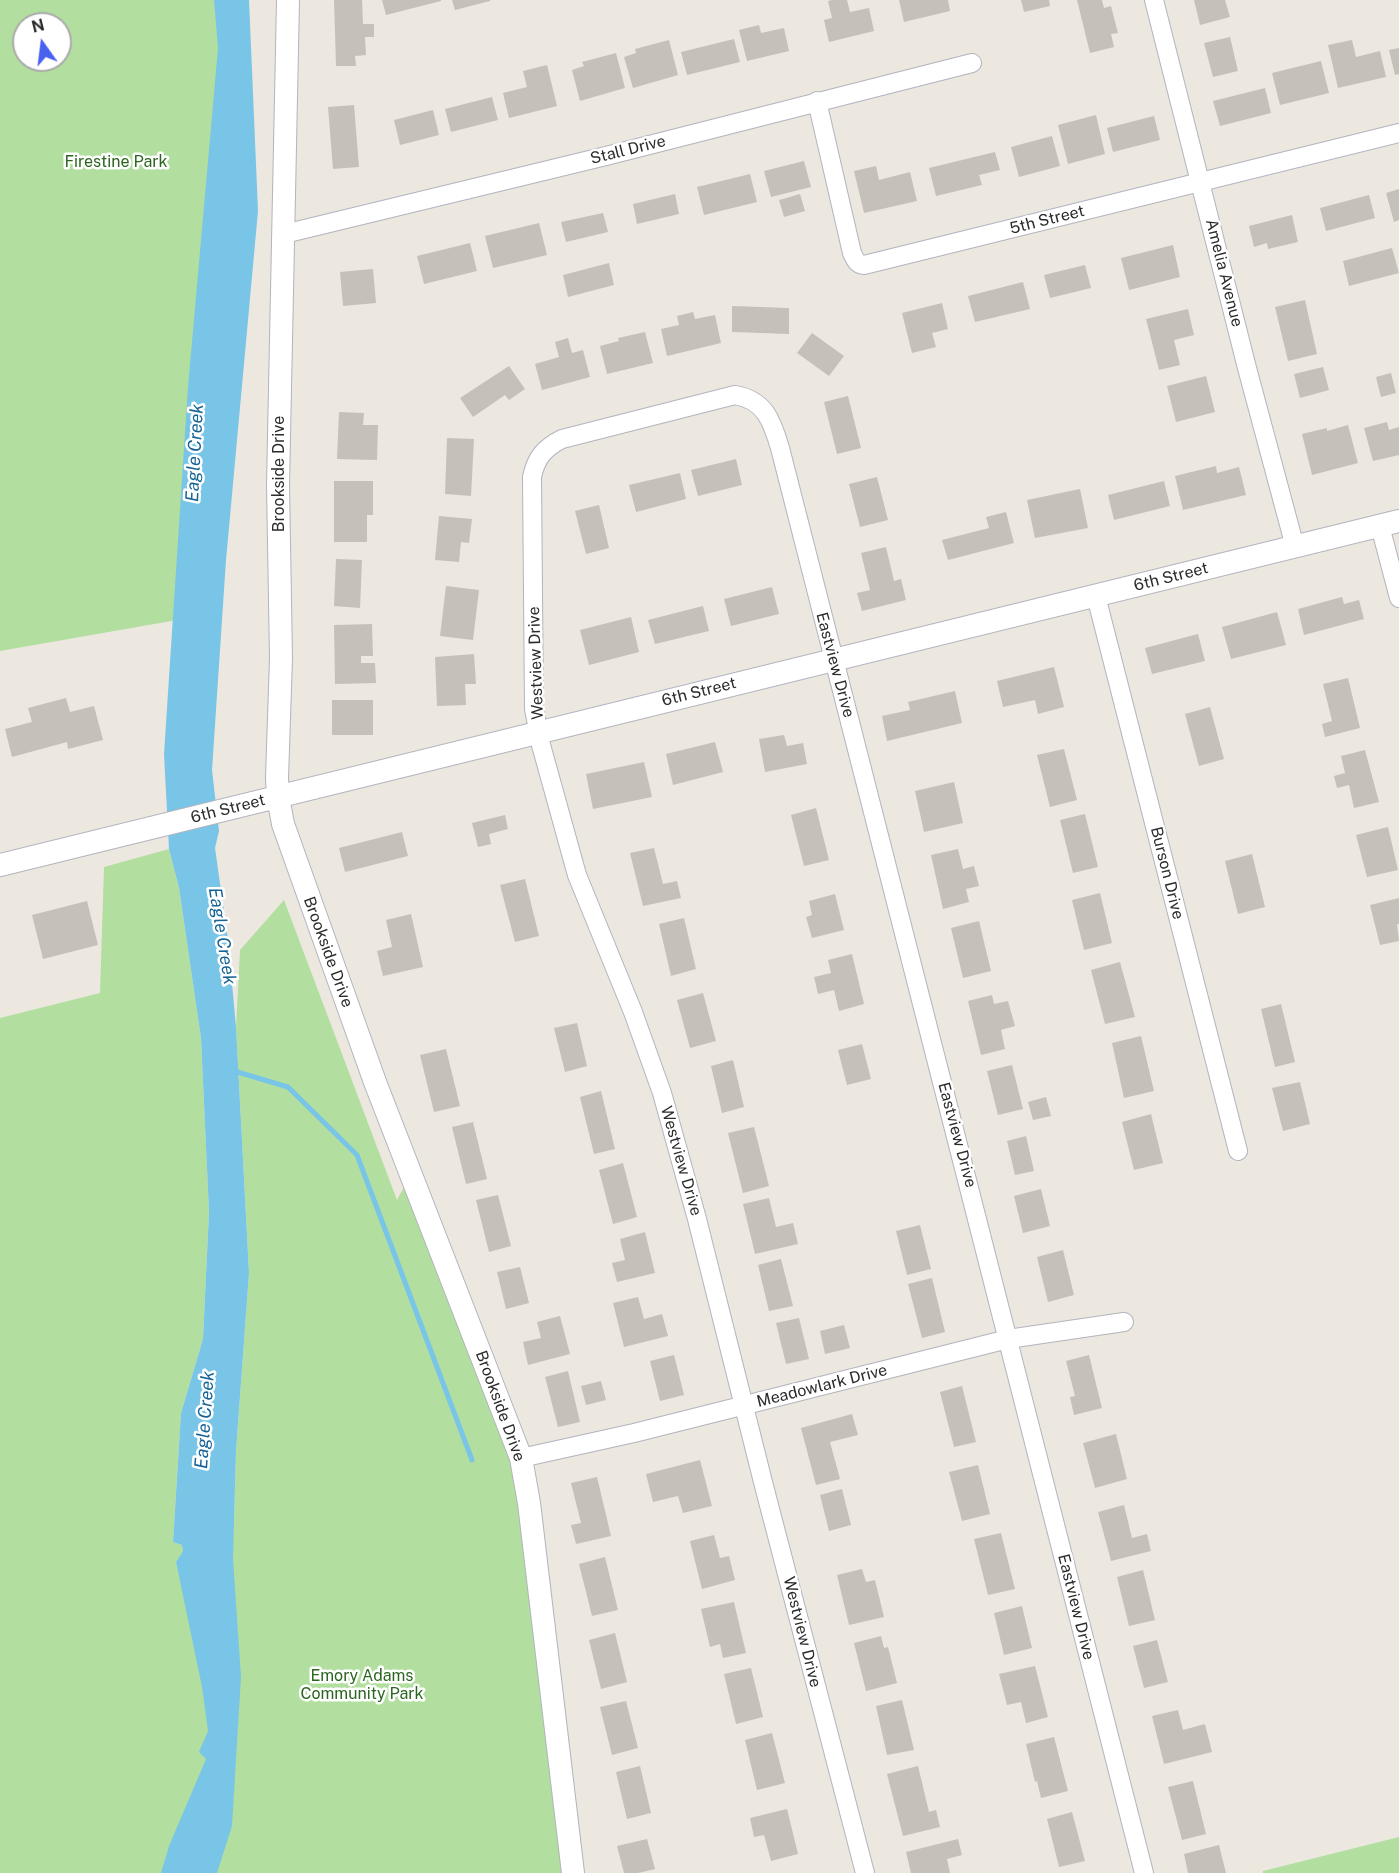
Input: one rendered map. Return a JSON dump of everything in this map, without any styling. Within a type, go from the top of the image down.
[{"type":"street","name":"Brookside Drive","points":[[288,0],[278,485],[281,658],[278,797],[287,835],[375,1082],[521,1458],[529,1503],[573,1873]]},
{"type":"street","name":"Amelia Avenue","points":[[1154,0],[1295,547]]},
{"type":"street","name":"Stall Drive","points":[[284,234],[606,156],[972,63]]},
{"type":"street","name":"5th Street","points":[[817,101],[852,252],[859,264],[864,265],[1399,133]]},
{"type":"street","name":"Eastview Drive","points":[[542,452],[562,439],[735,395],[746,397],[756,404],[767,414],[772,424],[1144,1873]]},
{"type":"street","name":"Westview Drive","points":[[542,452],[534,466],[532,477],[534,709],[539,733],[577,875],[646,1046],[662,1093],[697,1219],[865,1873]]},
{"type":"street","name":"6th Street","points":[[0,865],[1390,523]]},
{"type":"street","points":[[1390,523],[1399,598]]},
{"type":"street","name":"Burson Drive","points":[[1096,596],[1238,1151]]},
{"type":"street","name":"Meadowlark Drive","points":[[521,1458],[634,1433],[1008,1339],[1124,1322]]},
{"type":"green space","name":"Firestine Park","points":[[0,0],[236,0],[200,616],[0,651]]},
{"type":"green space","name":"Emory Adams Community Park","points":[[169,849],[179,888],[201,1038],[209,1212],[203,1339],[181,1413],[173,1542],[182,1545],[184,1551],[176,1562],[188,1614],[234,1524],[236,1451],[249,1273],[236,1027],[240,950],[284,900],[397,1200],[411,1174],[521,1458],[572,1873],[0,1873],[0,1018],[100,993],[104,867]]},
{"type":"green space","points":[[1399,1837],[1399,1873],[1263,1873],[1263,1871]]},
{"type":"water","name":"Eagle Creek","points":[[214,0],[249,0],[258,211],[226,560],[212,770],[219,831],[215,848],[228,940],[236,1027],[249,1273],[236,1451],[233,1559],[241,1677],[232,1826],[217,1873],[161,1873],[169,1846],[206,1759],[199,1752],[208,1731],[202,1687],[176,1562],[183,1551],[182,1545],[173,1542],[181,1413],[203,1339],[209,1212],[201,1038],[179,888],[169,849],[164,754],[188,387],[218,48]]},
{"type":"building","points":[[334,0],[362,0],[363,24],[374,24],[374,37],[365,37],[366,55],[355,56],[356,66],[336,66]]},
{"type":"building","points":[[382,0],[441,0],[441,1],[386,15]]},
{"type":"building","points":[[452,0],[490,0],[490,1],[455,10]]},
{"type":"building","points":[[847,0],[850,12],[869,8],[874,31],[829,42],[824,20],[832,18],[828,1]]},
{"type":"building","points":[[899,0],[948,0],[950,11],[904,22]]},
{"type":"building","points":[[1021,0],[1049,0],[1050,6],[1024,12]]},
{"type":"building","points":[[1077,0],[1102,0],[1104,8],[1111,6],[1118,33],[1111,34],[1114,47],[1090,53]]},
{"type":"building","points":[[1194,0],[1225,0],[1230,17],[1200,25]]},
{"type":"building","points":[[759,25],[761,33],[784,28],[789,51],[747,61],[739,30]]},
{"type":"building","points":[[1230,37],[1238,71],[1213,77],[1204,43]]},
{"type":"building","points":[[734,39],[740,62],[687,75],[681,52]]},
{"type":"building","points":[[669,40],[678,75],[633,88],[624,57],[636,53],[635,49]]},
{"type":"building","points":[[1352,40],[1356,57],[1380,51],[1386,77],[1338,88],[1328,45]]},
{"type":"building","points":[[1399,48],[1399,74],[1395,75],[1389,50]]},
{"type":"building","points":[[616,53],[625,88],[580,101],[572,70],[584,66],[582,62]]},
{"type":"building","points":[[1321,61],[1329,93],[1280,105],[1272,73]]},
{"type":"building","points":[[547,65],[557,106],[509,118],[503,93],[527,87],[523,71]]},
{"type":"building","points":[[1265,88],[1271,113],[1220,126],[1213,101]]},
{"type":"building","points":[[492,97],[498,120],[451,132],[445,109]]},
{"type":"building","points":[[354,105],[359,167],[333,169],[328,107]]},
{"type":"building","points":[[433,110],[439,135],[400,145],[394,120]]},
{"type":"building","points":[[1096,115],[1105,154],[1068,164],[1058,125]]},
{"type":"building","points":[[1154,116],[1160,140],[1113,152],[1107,128]]},
{"type":"building","points":[[1052,136],[1060,166],[1019,177],[1011,147]]},
{"type":"building","points":[[995,152],[1000,170],[979,175],[982,185],[936,196],[929,168]]},
{"type":"building","points":[[804,161],[811,187],[771,197],[764,171]]},
{"type":"building","points":[[876,166],[879,180],[910,172],[917,201],[864,213],[854,171]]},
{"type":"building","points":[[750,174],[757,202],[704,215],[697,187]]},
{"type":"building","points":[[1399,189],[1399,220],[1394,222],[1386,193]]},
{"type":"building","points":[[675,194],[679,214],[637,224],[633,204]]},
{"type":"building","points":[[800,194],[805,211],[784,217],[779,200]]},
{"type":"building","points":[[1369,195],[1375,218],[1326,231],[1320,208]]},
{"type":"building","points":[[603,213],[608,232],[566,242],[561,222]]},
{"type":"building","points":[[1292,215],[1298,242],[1268,249],[1267,243],[1254,247],[1249,226]]},
{"type":"building","points":[[539,223],[547,255],[493,268],[485,236]]},
{"type":"building","points":[[470,243],[477,271],[424,284],[417,256]]},
{"type":"building","points":[[1173,245],[1180,277],[1129,290],[1121,258]]},
{"type":"building","points":[[1392,248],[1399,273],[1349,286],[1343,261]]},
{"type":"building","points":[[609,263],[614,285],[568,297],[563,275]]},
{"type":"building","points":[[1085,265],[1091,288],[1050,298],[1044,275]]},
{"type":"building","points":[[373,269],[376,303],[343,306],[340,272]]},
{"type":"building","points":[[1023,282],[1030,309],[975,322],[968,296]]},
{"type":"building","points":[[1305,300],[1317,354],[1288,361],[1275,307]]},
{"type":"building","points":[[942,303],[948,329],[932,333],[936,347],[912,353],[902,313]]},
{"type":"building","points":[[732,306],[789,308],[789,334],[732,332]]},
{"type":"building","points":[[1188,309],[1194,335],[1174,340],[1180,365],[1159,370],[1146,319]]},
{"type":"building","points":[[693,312],[695,319],[715,315],[721,343],[667,356],[661,329],[679,325],[677,316]]},
{"type":"building","points":[[645,332],[653,363],[607,374],[600,346],[619,341],[618,338]]},
{"type":"building","points":[[812,333],[844,356],[829,376],[797,353]]},
{"type":"building","points":[[568,338],[572,353],[583,350],[590,377],[542,390],[535,364],[559,357],[555,342]]},
{"type":"building","points":[[509,366],[525,389],[509,400],[505,395],[473,417],[460,398]]},
{"type":"building","points":[[1323,367],[1329,390],[1300,398],[1294,374]]},
{"type":"building","points":[[1391,373],[1396,393],[1381,397],[1376,377]]},
{"type":"building","points":[[1206,376],[1215,412],[1176,422],[1167,386]]},
{"type":"building","points":[[848,396],[861,448],[837,454],[824,402]]},
{"type":"building","points":[[339,412],[364,413],[363,425],[378,425],[377,460],[337,459]]},
{"type":"building","points":[[1387,422],[1389,430],[1399,427],[1399,455],[1373,461],[1364,428]]},
{"type":"building","points":[[1348,425],[1358,463],[1312,475],[1302,434],[1327,428],[1327,431]]},
{"type":"building","points":[[447,438],[474,439],[471,496],[445,494]]},
{"type":"building","points":[[736,459],[742,485],[698,496],[691,470]]},
{"type":"building","points":[[1216,466],[1217,473],[1239,467],[1246,495],[1183,510],[1175,476]]},
{"type":"building","points":[[680,473],[686,499],[636,512],[629,485]]},
{"type":"building","points":[[877,477],[888,520],[860,527],[849,484]]},
{"type":"building","points":[[334,481],[373,481],[373,515],[367,515],[367,542],[334,542]]},
{"type":"building","points":[[1164,481],[1170,506],[1114,520],[1108,495]]},
{"type":"building","points":[[1080,489],[1088,528],[1035,538],[1027,500]]},
{"type":"building","points":[[599,505],[609,548],[586,554],[575,511]]},
{"type":"building","points":[[1006,512],[1014,543],[948,560],[942,540],[989,528],[986,517]]},
{"type":"building","points":[[439,516],[472,519],[469,543],[461,542],[459,562],[435,560]]},
{"type":"building","points":[[886,547],[894,581],[901,579],[906,600],[862,611],[857,593],[870,590],[861,553]]},
{"type":"building","points":[[336,559],[362,560],[360,608],[334,606]]},
{"type":"building","points":[[446,586],[479,590],[473,640],[440,636]]},
{"type":"building","points":[[772,587],[779,614],[731,626],[724,599]]},
{"type":"building","points":[[1342,597],[1344,604],[1359,600],[1364,619],[1304,635],[1298,609]]},
{"type":"building","points":[[703,606],[709,631],[655,644],[648,620]]},
{"type":"building","points":[[1277,612],[1286,645],[1231,659],[1222,627]]},
{"type":"building","points":[[631,617],[639,652],[589,665],[580,630]]},
{"type":"building","points":[[372,624],[373,656],[361,656],[361,663],[375,663],[376,683],[335,684],[334,625]]},
{"type":"building","points":[[1198,634],[1205,661],[1152,674],[1145,648]]},
{"type":"building","points":[[474,654],[476,684],[465,684],[466,705],[437,706],[435,657]]},
{"type":"building","points":[[1054,667],[1064,707],[1038,714],[1035,700],[1003,707],[997,681]]},
{"type":"building","points":[[1348,678],[1360,728],[1325,737],[1322,724],[1332,721],[1323,684]]},
{"type":"building","points":[[955,691],[962,723],[887,741],[882,716],[910,710],[908,702]]},
{"type":"building","points":[[66,698],[70,712],[94,706],[103,740],[68,749],[67,742],[12,757],[5,729],[32,722],[28,708]]},
{"type":"building","points":[[332,700],[373,700],[373,735],[332,735]]},
{"type":"building","points":[[1210,707],[1224,759],[1199,766],[1185,714]]},
{"type":"building","points":[[784,735],[787,746],[803,743],[807,764],[765,772],[759,739]]},
{"type":"building","points":[[715,742],[723,772],[673,785],[666,754]]},
{"type":"building","points":[[1064,749],[1077,800],[1050,807],[1037,755]]},
{"type":"building","points":[[1365,750],[1379,802],[1354,808],[1349,785],[1337,788],[1334,776],[1345,773],[1341,756]]},
{"type":"building","points":[[644,762],[652,797],[593,809],[586,774]]},
{"type":"building","points":[[954,782],[963,823],[924,832],[915,791]]},
{"type":"building","points":[[816,808],[829,860],[804,866],[791,815]]},
{"type":"building","points":[[1085,814],[1098,867],[1073,873],[1060,820]]},
{"type":"building","points":[[505,815],[508,829],[489,834],[491,844],[478,847],[472,823]]},
{"type":"building","points":[[1388,827],[1398,870],[1367,877],[1356,835]]},
{"type":"building","points":[[402,832],[408,856],[345,872],[339,848]]},
{"type":"building","points":[[654,848],[663,884],[677,881],[681,898],[643,906],[630,853]]},
{"type":"building","points":[[958,849],[963,869],[974,866],[979,886],[966,889],[969,902],[943,909],[931,855]]},
{"type":"building","points":[[1252,854],[1265,907],[1238,914],[1225,861]]},
{"type":"building","points":[[525,879],[539,936],[515,942],[500,885]]},
{"type":"building","points":[[1100,893],[1112,943],[1084,950],[1072,900]]},
{"type":"building","points":[[835,894],[844,930],[812,938],[806,917],[812,915],[809,901]]},
{"type":"building","points":[[1399,898],[1399,924],[1397,924],[1399,941],[1380,945],[1370,905]]},
{"type":"building","points":[[87,901],[98,945],[43,959],[32,915]]},
{"type":"building","points":[[411,914],[423,967],[383,976],[377,951],[392,947],[386,920]]},
{"type":"building","points":[[684,918],[696,969],[671,976],[659,924]]},
{"type":"building","points":[[979,921],[991,971],[963,978],[951,928]]},
{"type":"building","points":[[852,954],[864,1004],[839,1011],[834,990],[818,994],[814,977],[831,973],[828,960]]},
{"type":"building","points":[[1120,962],[1135,1017],[1105,1024],[1091,970]]},
{"type":"building","points":[[703,993],[716,1041],[690,1048],[677,1000]]},
{"type":"building","points":[[992,995],[994,1004],[1008,1001],[1015,1026],[1001,1030],[1005,1049],[981,1055],[968,1001]]},
{"type":"building","points":[[1281,1004],[1295,1062],[1275,1067],[1261,1009]]},
{"type":"building","points":[[577,1023],[587,1066],[565,1072],[554,1028]]},
{"type":"building","points":[[1141,1036],[1154,1091],[1124,1098],[1112,1043]]},
{"type":"building","points":[[862,1044],[871,1079],[847,1085],[838,1050]]},
{"type":"building","points":[[446,1049],[460,1106],[434,1112],[420,1055]]},
{"type":"building","points":[[733,1060],[744,1107],[722,1113],[711,1066]]},
{"type":"building","points":[[1012,1065],[1023,1109],[998,1115],[987,1071]]},
{"type":"building","points":[[1300,1082],[1310,1124],[1283,1131],[1272,1088]]},
{"type":"building","points":[[601,1091],[615,1149],[594,1154],[580,1097]]},
{"type":"building","points":[[1046,1097],[1051,1116],[1033,1120],[1028,1102]]},
{"type":"building","points":[[1151,1114],[1163,1163],[1134,1170],[1122,1122]]},
{"type":"building","points":[[473,1122],[487,1179],[466,1184],[452,1127]]},
{"type":"building","points":[[754,1127],[769,1186],[743,1193],[728,1133]]},
{"type":"building","points":[[1026,1136],[1034,1171],[1015,1175],[1007,1141]]},
{"type":"building","points":[[623,1163],[637,1217],[613,1224],[599,1170]]},
{"type":"building","points":[[1041,1189],[1050,1226],[1023,1233],[1014,1196]]},
{"type":"building","points":[[498,1195],[511,1246],[489,1252],[476,1200]]},
{"type":"building","points":[[769,1198],[776,1227],[793,1223],[798,1244],[755,1254],[743,1204]]},
{"type":"building","points":[[920,1225],[931,1269],[907,1275],[896,1231]]},
{"type":"building","points":[[645,1232],[655,1273],[617,1282],[612,1263],[625,1260],[620,1239]]},
{"type":"building","points":[[1063,1250],[1074,1295],[1048,1302],[1037,1257]]},
{"type":"building","points":[[781,1259],[793,1306],[769,1311],[758,1265]]},
{"type":"building","points":[[520,1267],[529,1303],[506,1309],[497,1272]]},
{"type":"building","points":[[932,1278],[945,1332],[922,1338],[908,1284]]},
{"type":"building","points":[[638,1297],[644,1319],[662,1314],[668,1336],[624,1347],[613,1303]]},
{"type":"building","points":[[560,1316],[570,1354],[528,1365],[523,1342],[541,1338],[537,1322]]},
{"type":"building","points":[[799,1318],[809,1359],[786,1364],[776,1323]]},
{"type":"building","points":[[844,1325],[850,1348],[825,1354],[820,1331]]},
{"type":"building","points":[[674,1355],[684,1395],[660,1401],[650,1361]]},
{"type":"building","points":[[1089,1355],[1102,1408],[1074,1415],[1070,1397],[1075,1396],[1066,1361]]},
{"type":"building","points":[[568,1371],[580,1422],[558,1427],[545,1377]]},
{"type":"building","points":[[601,1381],[606,1400],[586,1405],[581,1386]]},
{"type":"building","points":[[962,1386],[976,1442],[954,1447],[940,1392]]},
{"type":"building","points":[[852,1414],[858,1435],[830,1442],[840,1479],[816,1485],[801,1428]]},
{"type":"building","points":[[1116,1434],[1127,1479],[1095,1488],[1083,1443]]},
{"type":"building","points":[[700,1460],[712,1506],[683,1513],[678,1496],[653,1502],[646,1474]]},
{"type":"building","points":[[978,1465],[990,1514],[962,1521],[949,1472]]},
{"type":"building","points":[[597,1477],[611,1536],[576,1544],[571,1525],[581,1523],[571,1483]]},
{"type":"building","points":[[842,1489],[851,1525],[829,1531],[820,1495]]},
{"type":"building","points":[[1124,1505],[1132,1538],[1147,1534],[1151,1551],[1111,1561],[1098,1512]]},
{"type":"building","points":[[1001,1533],[1015,1589],[988,1595],[974,1539]]},
{"type":"building","points":[[714,1535],[720,1558],[729,1556],[735,1580],[702,1589],[690,1541]]},
{"type":"building","points":[[605,1557],[618,1610],[592,1616],[579,1564]]},
{"type":"building","points":[[862,1569],[866,1582],[875,1580],[884,1617],[849,1625],[837,1575]]},
{"type":"building","points":[[1143,1570],[1155,1620],[1129,1626],[1117,1577]]},
{"type":"building","points":[[734,1602],[746,1653],[723,1658],[720,1644],[710,1647],[701,1609]]},
{"type":"building","points":[[1022,1606],[1032,1648],[1004,1655],[994,1613]]},
{"type":"building","points":[[615,1633],[627,1682],[601,1689],[589,1640]]},
{"type":"building","points":[[881,1636],[884,1648],[888,1647],[897,1683],[866,1691],[854,1643]]},
{"type":"building","points":[[1157,1640],[1168,1682],[1144,1688],[1133,1646]]},
{"type":"building","points":[[1035,1666],[1048,1717],[1026,1723],[1021,1702],[1007,1705],[999,1674]]},
{"type":"building","points":[[751,1668],[763,1717],[736,1724],[724,1674]]},
{"type":"building","points":[[902,1700],[914,1750],[887,1755],[876,1706]]},
{"type":"building","points":[[626,1701],[638,1748],[612,1755],[600,1707]]},
{"type":"building","points":[[1178,1710],[1183,1730],[1205,1724],[1212,1752],[1164,1764],[1152,1716]]},
{"type":"building","points":[[772,1733],[785,1783],[757,1790],[745,1740]]},
{"type":"building","points":[[1054,1737],[1068,1791],[1041,1798],[1026,1744]]},
{"type":"building","points":[[640,1766],[651,1813],[627,1819],[616,1772]]},
{"type":"building","points":[[918,1766],[929,1812],[936,1810],[940,1827],[903,1836],[887,1774]]},
{"type":"building","points":[[1193,1781],[1206,1834],[1182,1840],[1168,1787]]},
{"type":"building","points":[[787,1809],[798,1854],[771,1861],[764,1835],[754,1837],[750,1818]]},
{"type":"building","points":[[1072,1812],[1085,1861],[1059,1867],[1047,1819]]},
{"type":"building","points":[[647,1839],[655,1869],[624,1873],[617,1846]]},
{"type":"building","points":[[958,1839],[962,1855],[947,1859],[950,1873],[911,1873],[906,1852]]},
{"type":"building","points":[[1219,1845],[1226,1873],[1188,1873],[1184,1854]]},
{"type":"waterway","points":[[234,1071],[288,1087],[357,1155],[472,1460]]}]
